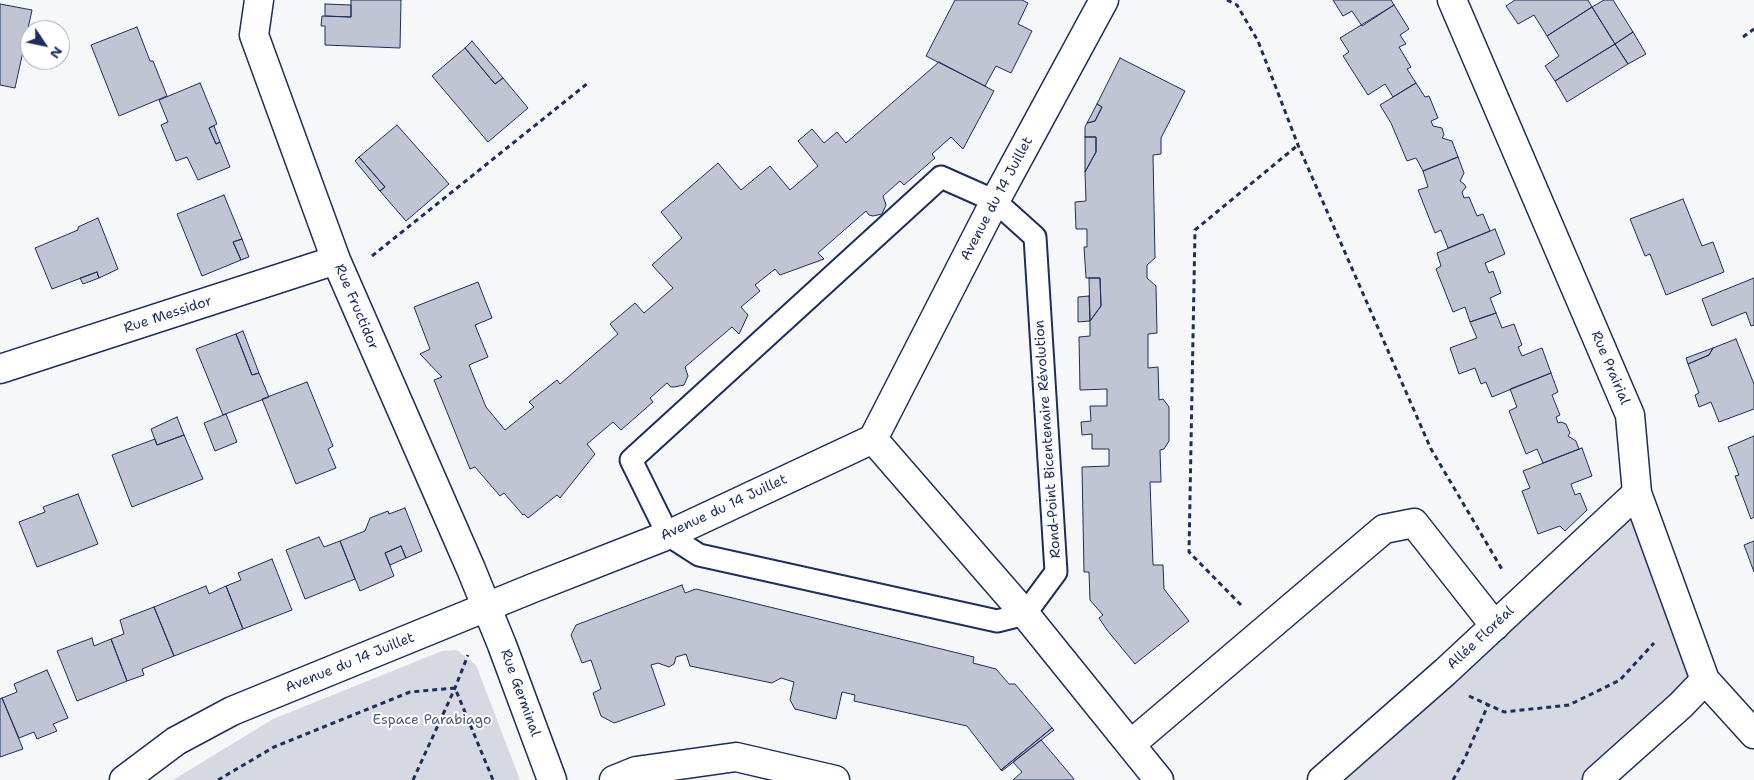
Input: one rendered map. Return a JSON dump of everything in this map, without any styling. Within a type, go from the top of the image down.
[{"type":"street","name":"Rue Fructidor","points":[[259,0],[254,35],[340,269],[486,607]]},
{"type":"street","name":"Avenue du 14 Juillet","points":[[124,780],[176,741],[232,712],[486,607],[668,535],[873,439],[995,202],[1104,0]]},
{"type":"street","name":"Rue Prairial","points":[[1452,0],[1630,415],[1637,493],[1706,680],[1754,734]]},
{"type":"street","name":"Rue Messidor","points":[[0,369],[340,269]]},
{"type":"street","points":[[873,439],[1025,614],[1160,780]]},
{"type":"street","name":"Allée Floréal","points":[[1322,780],[1445,672],[1637,493]]},
{"type":"street","points":[[1130,744],[1384,529],[1414,523],[1495,626]]},
{"type":"street","name":"Rue Germinal","points":[[486,607],[552,780]]},
{"type":"street","points":[[1597,780],[1681,705],[1706,680]]},
{"type":"street","points":[[614,780],[636,771],[736,757],[800,775],[835,780]]},
{"type":"lane","name":"Rond-Point Bicentenaire Révolution","points":[[668,535],[631,460],[941,177],[995,202],[1035,237],[1056,572],[1025,614]]},
{"type":"lane","points":[[668,535],[698,555],[997,621],[1025,614]]},
{"type":"path","points":[[1227,0],[1237,5],[1258,41],[1298,145],[1431,449],[1521,601]]},
{"type":"path","points":[[1743,38],[1754,28]]},
{"type":"path","points":[[340,269],[588,83]]},
{"type":"path","points":[[1265,630],[1189,552],[1195,230],[1298,145]]},
{"type":"path","points":[[413,780],[455,688],[486,607]]},
{"type":"path","points":[[1445,672],[1470,698],[1504,712],[1569,705],[1620,680],[1681,613]]},
{"type":"path","points":[[218,780],[274,747],[410,692],[455,688]]},
{"type":"path","points":[[455,688],[493,780]]},
{"type":"path","points":[[1453,780],[1465,758],[1488,705]]},
{"type":"green space","points":[[1637,493],[1705,680],[1599,780],[1319,780]]},
{"type":"green space","name":"Espace Parabiago","points":[[457,650],[476,665],[520,780],[173,780],[273,719],[442,651]]},
{"type":"building","points":[[351,0],[401,0],[400,48],[325,45],[325,26],[321,26],[322,16],[351,17]]},
{"type":"building","points":[[955,0],[1022,0],[1028,3],[1018,24],[1032,31],[1011,73],[996,66],[985,86],[926,56]]},
{"type":"building","points":[[1333,0],[1391,0],[1394,5],[1362,26],[1352,11],[1343,16]]},
{"type":"building","points":[[1515,0],[1588,0],[1592,7],[1547,36],[1534,15],[1518,24],[1506,6]]},
{"type":"building","points":[[1604,0],[1613,0],[1633,32],[1615,44],[1592,7]]},
{"type":"building","points":[[0,4],[32,10],[30,20],[20,20],[20,65],[15,88],[0,85]]},
{"type":"building","points":[[325,4],[351,5],[351,17],[325,16]]},
{"type":"building","points":[[1394,5],[1409,29],[1400,35],[1406,44],[1399,47],[1411,67],[1407,69],[1416,83],[1393,97],[1385,84],[1368,95],[1343,56],[1349,52],[1340,38]]},
{"type":"building","points":[[1592,7],[1615,44],[1555,81],[1545,66],[1559,56],[1547,36]]},
{"type":"building","points":[[137,27],[150,61],[153,61],[167,96],[119,116],[91,45]]},
{"type":"building","points":[[1633,32],[1646,54],[1628,64],[1615,44]]},
{"type":"building","points":[[472,41],[503,78],[495,84],[465,48]]},
{"type":"building","points":[[1615,44],[1628,64],[1567,102],[1555,81]]},
{"type":"building","points":[[465,48],[495,84],[503,78],[528,108],[488,142],[432,76]]},
{"type":"building","points":[[1120,58],[1185,91],[1161,138],[1161,154],[1153,155],[1155,258],[1147,265],[1147,278],[1156,286],[1157,333],[1148,334],[1148,368],[1158,367],[1159,400],[1163,399],[1169,407],[1169,441],[1164,449],[1160,450],[1161,482],[1150,482],[1153,565],[1163,565],[1164,589],[1189,621],[1135,664],[1099,618],[1103,615],[1090,600],[1089,572],[1084,572],[1082,467],[1109,466],[1109,449],[1092,449],[1092,434],[1082,435],[1081,422],[1091,421],[1090,406],[1107,406],[1107,389],[1080,390],[1079,337],[1090,336],[1090,321],[1101,306],[1100,278],[1086,278],[1084,247],[1087,247],[1087,229],[1076,229],[1075,202],[1086,201],[1085,172],[1096,152],[1096,137],[1085,137],[1085,127],[1087,123],[1095,121],[1102,107],[1097,104]]},
{"type":"building","points":[[939,62],[994,91],[963,149],[951,137],[932,154],[935,158],[904,185],[900,181],[883,196],[886,205],[882,214],[873,216],[869,215],[866,211],[818,253],[824,259],[780,275],[775,269],[755,285],[760,291],[741,307],[748,315],[739,334],[732,327],[685,367],[688,376],[684,385],[671,387],[667,383],[650,398],[653,402],[621,430],[613,422],[587,444],[595,454],[560,498],[557,495],[528,518],[523,515],[504,493],[500,496],[475,467],[470,469],[434,380],[442,377],[420,354],[430,349],[414,307],[478,282],[492,318],[475,325],[488,357],[469,365],[486,407],[505,430],[534,407],[529,402],[557,380],[560,384],[618,334],[610,324],[635,303],[644,313],[673,288],[652,265],[682,238],[661,212],[718,163],[741,190],[770,166],[790,190],[818,166],[798,141],[812,129],[824,143],[837,132],[846,143]]},
{"type":"building","points":[[200,83],[217,124],[209,128],[216,144],[220,142],[230,167],[198,180],[187,157],[176,161],[161,125],[168,122],[159,100]]},
{"type":"building","points":[[1416,83],[1425,97],[1429,96],[1438,118],[1431,121],[1433,126],[1442,128],[1444,135],[1442,138],[1452,141],[1458,157],[1423,171],[1416,158],[1407,161],[1391,123],[1380,105]]},
{"type":"building","points":[[1097,104],[1102,107],[1095,121],[1087,123]]},
{"type":"building","points":[[397,125],[449,184],[406,221],[380,191],[385,187],[359,157]]},
{"type":"building","points":[[214,126],[220,142],[216,144],[209,128]]},
{"type":"building","points":[[1085,137],[1096,137],[1096,152],[1085,172]]},
{"type":"building","points":[[359,157],[385,187],[380,191],[355,161]]},
{"type":"building","points":[[1458,157],[1464,173],[1460,181],[1466,187],[1462,192],[1464,198],[1469,197],[1477,216],[1483,214],[1490,231],[1448,248],[1441,230],[1435,233],[1418,190],[1428,187],[1423,171]]},
{"type":"building","points":[[224,195],[242,239],[233,242],[241,260],[202,276],[177,214]]},
{"type":"building","points":[[1683,199],[1702,246],[1713,242],[1724,272],[1666,295],[1650,254],[1645,256],[1630,219]]},
{"type":"building","points":[[98,218],[118,269],[99,278],[97,272],[52,289],[35,248],[78,230],[78,227]]},
{"type":"building","points":[[1495,229],[1505,254],[1485,263],[1489,273],[1493,271],[1501,293],[1490,298],[1496,313],[1470,322],[1465,307],[1453,312],[1436,269],[1441,266],[1437,253]]},
{"type":"building","points":[[242,239],[249,257],[241,260],[233,242]]},
{"type":"building","points":[[97,272],[99,278],[83,284],[80,278]]},
{"type":"building","points":[[1089,278],[1100,278],[1101,306],[1090,321]]},
{"type":"building","points":[[1754,278],[1754,325],[1751,326],[1746,312],[1712,326],[1702,299]]},
{"type":"building","points":[[1089,296],[1090,321],[1078,322],[1078,297]]},
{"type":"building","points":[[1496,313],[1502,328],[1514,324],[1522,345],[1518,347],[1522,356],[1542,348],[1551,373],[1492,397],[1486,382],[1481,384],[1475,368],[1459,374],[1450,348],[1477,338],[1470,322]]},
{"type":"building","points":[[243,331],[259,373],[252,375],[236,334]]},
{"type":"building","points":[[236,334],[252,375],[259,373],[269,397],[223,415],[196,349]]},
{"type":"building","points":[[1736,339],[1754,384],[1754,409],[1719,422],[1711,402],[1699,407],[1695,395],[1699,393],[1688,364],[1709,355],[1713,348]]},
{"type":"building","points":[[1713,348],[1709,355],[1688,364],[1686,358]]},
{"type":"building","points":[[1551,373],[1558,392],[1552,395],[1560,415],[1556,417],[1558,423],[1566,424],[1570,433],[1568,436],[1576,441],[1579,449],[1543,463],[1537,449],[1526,454],[1509,411],[1517,407],[1510,389]]},
{"type":"building","points":[[307,382],[333,446],[328,449],[336,468],[296,484],[262,399]]},
{"type":"building","points":[[226,414],[237,442],[215,451],[204,423]]},
{"type":"building","points":[[177,417],[184,435],[157,445],[151,429]]},
{"type":"building","points":[[184,435],[203,479],[132,507],[112,455],[155,439],[157,445]]},
{"type":"building","points":[[1754,436],[1754,517],[1751,519],[1735,476],[1739,475],[1728,447]]},
{"type":"building","points":[[1582,448],[1592,476],[1571,484],[1575,495],[1580,493],[1587,510],[1565,531],[1560,526],[1538,534],[1522,491],[1530,488],[1523,471]]},
{"type":"building","points":[[78,494],[98,544],[37,567],[19,522],[45,512],[43,507]]},
{"type":"building","points":[[405,508],[422,551],[406,558],[401,546],[385,553],[394,576],[360,591],[340,541],[365,531],[370,518],[388,511],[389,514]]},
{"type":"building","points":[[319,537],[324,547],[340,541],[355,579],[305,599],[286,550]]},
{"type":"building","points":[[1754,541],[1754,572],[1744,545]]},
{"type":"building","points":[[401,546],[406,558],[390,565],[385,553]]},
{"type":"building","points":[[272,559],[292,610],[243,629],[226,586],[241,580],[238,573]]},
{"type":"building","points":[[682,585],[685,593],[696,589],[974,657],[973,663],[996,669],[1009,684],[1015,684],[1052,728],[1001,770],[967,726],[854,701],[855,695],[842,692],[836,719],[795,709],[790,700],[794,682],[781,678],[772,683],[690,666],[686,654],[676,657],[674,664],[669,667],[658,663],[651,665],[665,705],[614,723],[601,716],[593,693],[601,689],[591,660],[582,663],[571,635],[576,625]]},
{"type":"building","points":[[206,586],[209,594],[226,586],[243,629],[174,656],[154,607]]},
{"type":"building","points":[[154,607],[174,656],[142,669],[144,675],[127,681],[111,639],[124,634],[120,620]]},
{"type":"building","points":[[92,638],[94,646],[111,639],[127,681],[77,701],[57,651]]},
{"type":"building","points":[[47,670],[68,718],[53,724],[57,731],[37,739],[34,732],[19,738],[2,698],[17,692],[14,684]]},
{"type":"building","points":[[2,698],[23,749],[0,757],[0,699]]},
{"type":"building","points":[[1052,728],[1054,730],[1001,770]]},
{"type":"building","points":[[1041,740],[1074,779],[1013,780],[1022,772],[1013,762]]}]
